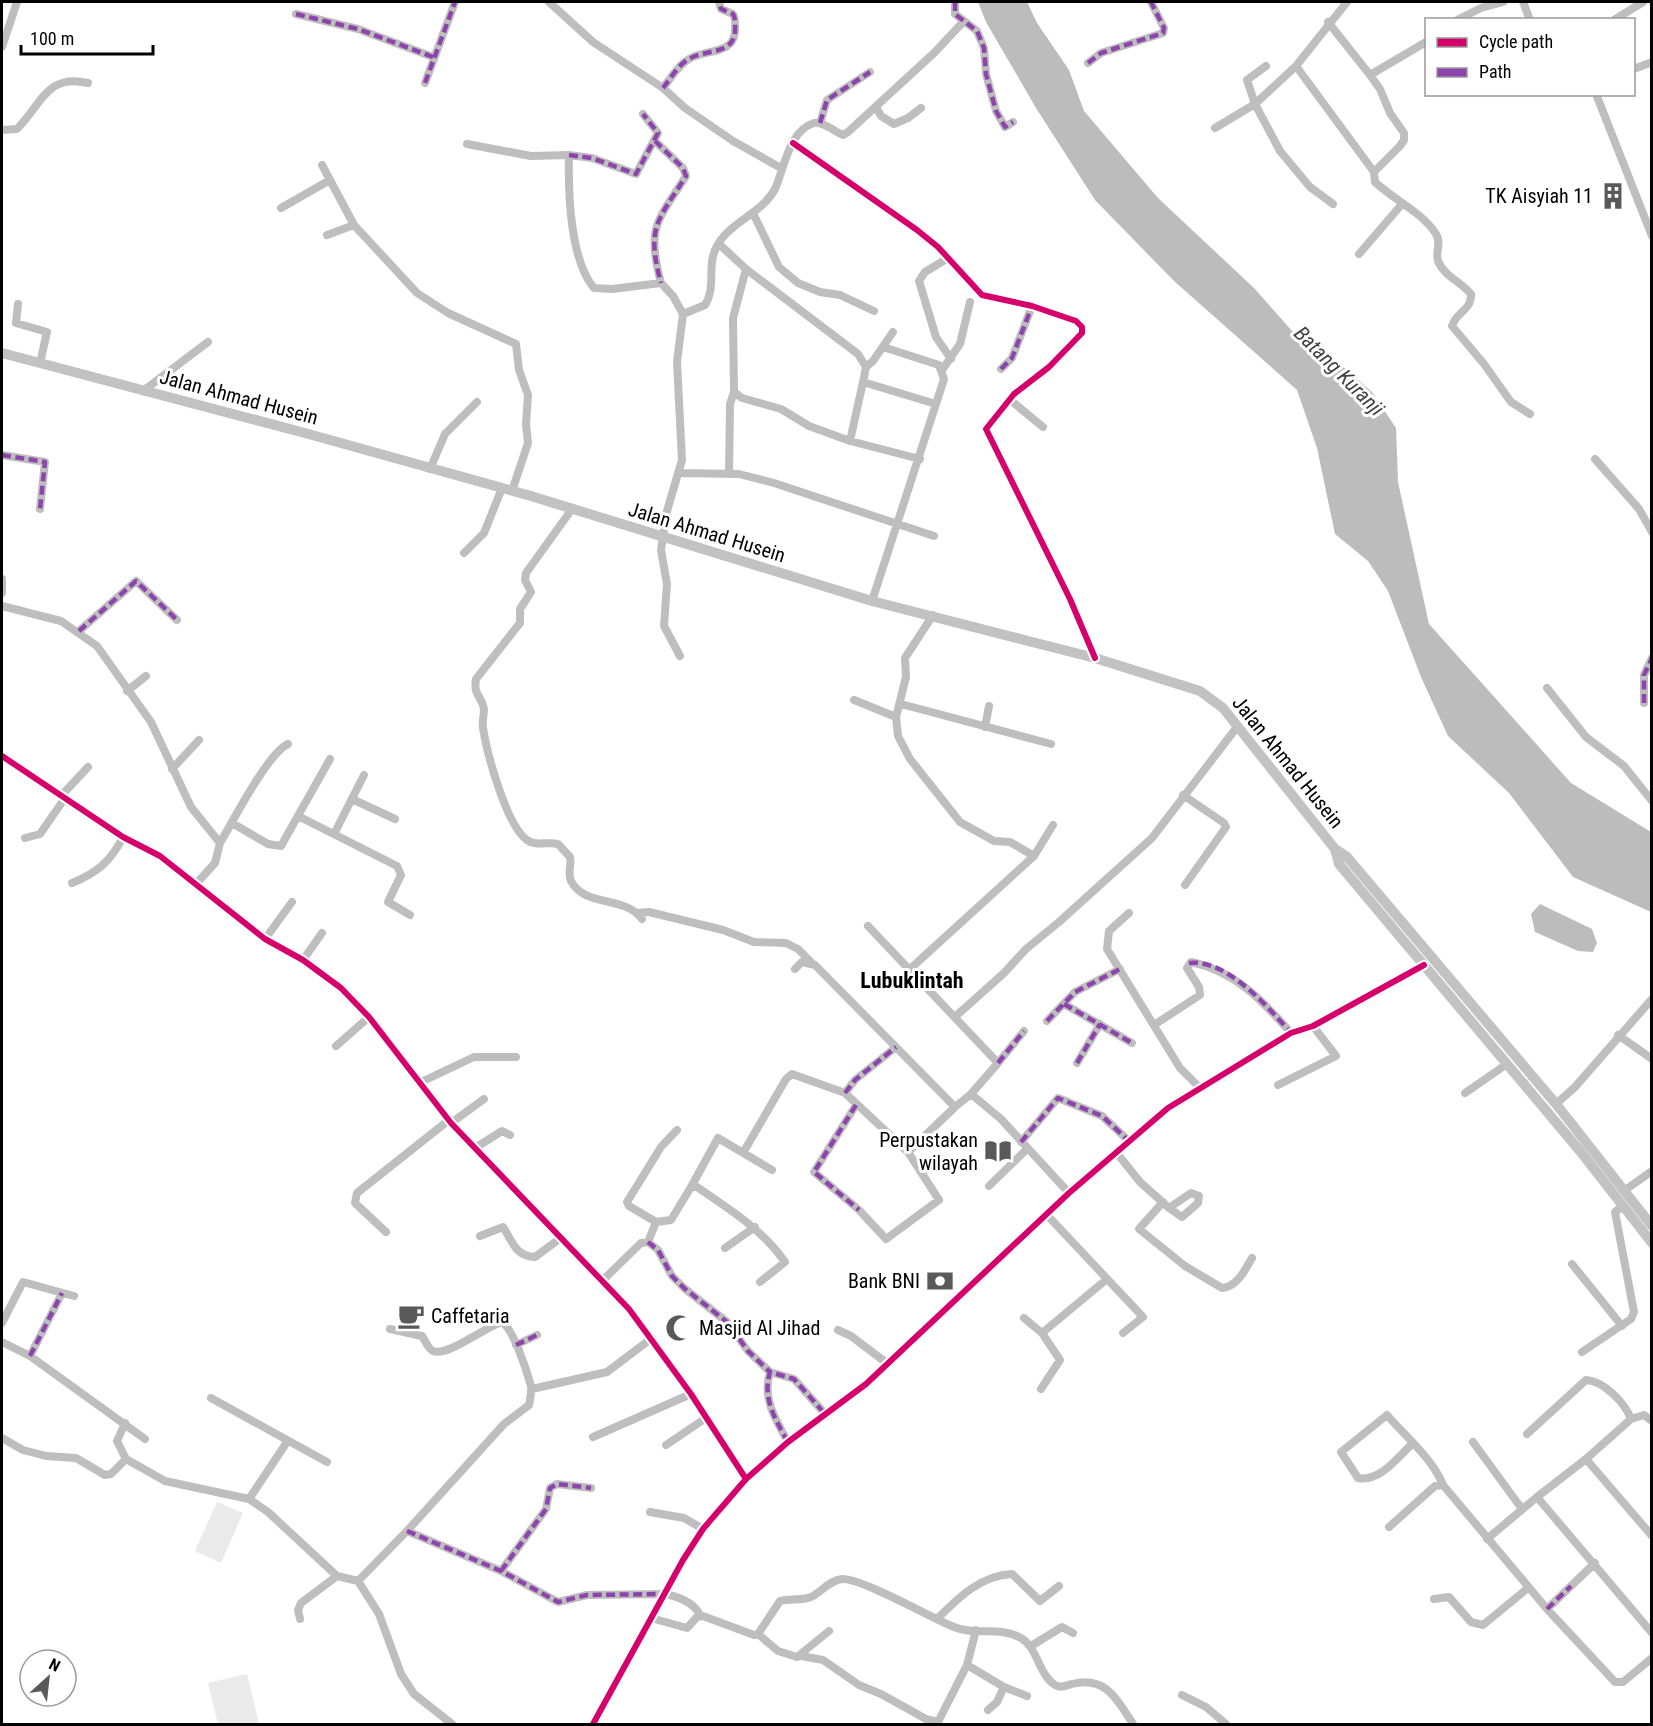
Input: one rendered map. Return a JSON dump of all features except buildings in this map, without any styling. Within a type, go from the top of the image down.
[{"type":"main road","name":"Jalan Ahmad Husein","points":[[2,353],[294,430],[507,490],[872,600],[1095,658],[1200,691],[1223,708],[1335,849],[1347,857],[1556,1104],[1652,1226]]},
{"type":"main road","name":"Jalan Ahmad Husein","points":[[1335,849],[1339,864],[1504,1060],[1652,1243]]},
{"type":"main road","points":[[1504,1060],[1510,1049]]},
{"type":"street","points":[[2,47],[17,2]]},
{"type":"street","points":[[425,83],[455,2]]},
{"type":"street","points":[[549,2],[593,42],[663,88],[686,108],[723,134],[781,168]]},
{"type":"street","points":[[663,88],[687,60],[698,54],[727,48],[733,42],[735,18],[733,14],[721,9],[719,2]]},
{"type":"street","points":[[955,2],[955,14],[977,31],[984,48],[986,74],[996,111],[1005,127],[1013,122]]},
{"type":"street","points":[[1088,63],[1101,53],[1163,33],[1164,28],[1151,2]]},
{"type":"street","points":[[1215,128],[1255,104],[1296,66],[1328,22],[1347,2]]},
{"type":"street","points":[[1461,18],[1481,8],[1503,2]]},
{"type":"street","points":[[1523,2],[1529,18]]},
{"type":"street","points":[[1617,18],[1642,2]]},
{"type":"street","points":[[296,14],[358,29],[433,57]]},
{"type":"street","points":[[682,314],[705,305],[709,298],[713,256],[719,244],[734,225],[753,213],[774,190],[781,168],[793,144],[807,127],[820,123],[843,135],[876,107],[963,22]]},
{"type":"street","points":[[1328,22],[1380,89],[1389,113],[1404,133],[1404,140],[1400,146],[1379,164],[1374,172]]},
{"type":"street","points":[[1370,75],[1425,43]]},
{"type":"street","points":[[1635,69],[1652,62]]},
{"type":"street","points":[[1266,66],[1247,80],[1255,104],[1280,151],[1310,187],[1333,204]]},
{"type":"street","points":[[1296,66],[1374,172],[1375,182],[1422,219],[1438,235],[1440,243],[1437,255],[1442,268],[1471,294],[1470,305],[1455,318],[1452,326],[1484,364],[1511,402],[1530,414]]},
{"type":"street","points":[[820,123],[827,100],[870,72]]},
{"type":"street","points":[[2,130],[16,129],[57,83],[71,80],[88,84]]},
{"type":"street","points":[[1597,96],[1652,236]]},
{"type":"street","points":[[876,107],[881,116],[894,124],[908,118],[921,108]]},
{"type":"street","points":[[467,144],[531,156],[569,155],[592,158],[636,174],[658,132],[643,114]]},
{"type":"street","points":[[655,141],[683,168],[686,176],[655,225],[653,243],[661,283],[674,296],[682,314],[677,362],[682,460],[662,536],[667,584],[664,626],[680,656]]},
{"type":"street","points":[[793,144],[917,230],[948,258],[982,295],[1032,306],[1076,321],[1083,330],[1049,366],[1009,399],[986,426],[986,431],[1070,598],[1095,658]]},
{"type":"street","points":[[569,155],[569,216],[586,279],[594,288],[612,289],[661,283]]},
{"type":"street","points":[[322,165],[354,225],[417,293],[448,313],[516,344],[519,370],[528,395],[526,424],[528,443],[484,533],[464,552]]},
{"type":"street","points":[[281,208],[330,180]]},
{"type":"street","points":[[1359,254],[1402,204]]},
{"type":"street","points":[[753,213],[779,267],[798,283],[820,292],[840,295],[874,311]]},
{"type":"street","points":[[327,235],[354,225]]},
{"type":"street","points":[[719,244],[746,269],[841,339],[858,354],[866,367]]},
{"type":"street","points":[[948,258],[925,272],[919,281],[936,337],[951,359]]},
{"type":"street","points":[[729,474],[730,404],[734,392],[733,318],[746,269]]},
{"type":"street","points":[[942,370],[960,344],[970,302]]},
{"type":"street","points":[[18,304],[16,323],[47,332],[40,363]]},
{"type":"street","points":[[1001,369],[1012,358],[1032,306]]},
{"type":"street","points":[[850,441],[866,367],[893,332]]},
{"type":"street","points":[[143,391],[208,342]]},
{"type":"street","points":[[872,600],[920,459],[944,379],[939,365],[883,347]]},
{"type":"street","points":[[863,382],[936,404]]},
{"type":"street","points":[[734,392],[742,398],[781,409],[809,426],[850,441],[920,459]]},
{"type":"street","points":[[1009,399],[1043,427]]},
{"type":"street","points":[[430,469],[445,434],[477,402]]},
{"type":"street","points":[[2,455],[45,462],[40,509]]},
{"type":"street","points":[[1595,459],[1639,508],[1652,532]]},
{"type":"street","points":[[678,473],[729,474],[774,483],[934,536]]},
{"type":"street","points":[[572,509],[526,573],[525,580],[531,592],[520,609],[520,623],[476,679],[475,688],[484,711],[482,719],[486,746],[496,782],[520,834],[532,843],[556,843],[563,848],[571,861],[571,881],[587,896],[626,905],[639,916],[649,912],[723,930],[754,942],[786,943],[798,949],[955,1107]]},
{"type":"street","points":[[2,579],[2,592]]},
{"type":"street","points":[[79,631],[136,581],[177,620]]},
{"type":"street","points":[[2,606],[54,618],[79,631],[97,646],[154,729],[191,807],[220,843]]},
{"type":"street","points":[[933,615],[906,658],[906,677],[896,717],[898,736],[910,759],[960,822],[994,841],[1010,842],[1034,856]]},
{"type":"street","points":[[1644,702],[1644,675],[1652,658]]},
{"type":"street","points":[[127,692],[146,676]]},
{"type":"street","points":[[1547,688],[1586,737],[1624,766],[1652,801]]},
{"type":"street","points":[[854,700],[896,717]]},
{"type":"street","points":[[901,704],[1051,744]]},
{"type":"street","points":[[985,727],[989,706]]},
{"type":"street","points":[[956,1016],[1004,973],[1026,949],[1129,861],[1152,838],[1237,727]]},
{"type":"street","points":[[172,769],[199,740]]},
{"type":"street","points":[[196,884],[215,863],[220,843],[280,748],[288,744]]},
{"type":"street","points":[[2,756],[123,837],[160,856],[266,939],[303,960],[341,988],[369,1017],[450,1121],[562,1237],[652,1338],[746,1479]]},
{"type":"street","points":[[232,824],[277,847],[284,843],[330,759]]},
{"type":"street","points":[[25,838],[40,834],[63,797],[88,767]]},
{"type":"street","points":[[334,834],[364,775]]},
{"type":"street","points":[[1184,795],[1224,823],[1226,827],[1185,885]]},
{"type":"street","points":[[352,799],[395,819]]},
{"type":"street","points":[[298,816],[396,866],[401,875],[388,902],[410,915]]},
{"type":"street","points":[[910,969],[1034,856],[1053,825]]},
{"type":"street","points":[[72,883],[103,867],[114,855],[123,837]]},
{"type":"street","points":[[266,939],[292,902]]},
{"type":"street","points":[[1129,913],[1109,931],[1107,949],[1180,1068],[1199,1087]]},
{"type":"street","points":[[868,926],[956,1016],[998,1063]]},
{"type":"street","points":[[303,960],[322,933]]},
{"type":"street","points":[[795,969],[802,962],[812,963]]},
{"type":"street","points":[[1154,1025],[1200,995],[1199,987],[1187,968],[1191,962],[1216,967],[1232,977],[1265,1004],[1291,1033]]},
{"type":"street","points":[[593,1725],[664,1594],[703,1529],[746,1479],[788,1442],[866,1384],[1069,1194],[1168,1108],[1291,1033],[1313,1026],[1424,965]]},
{"type":"street","points":[[1047,1021],[1075,992],[1120,969]]},
{"type":"street","points":[[1556,1104],[1575,1087],[1618,1035],[1652,999]]},
{"type":"street","points":[[1064,1004],[1132,1043]]},
{"type":"street","points":[[336,1046],[369,1017]]},
{"type":"street","points":[[1077,1063],[1100,1024]]},
{"type":"street","points":[[1278,1085],[1335,1056],[1313,1026]]},
{"type":"street","points":[[908,1152],[955,1107],[971,1095],[1024,1032]]},
{"type":"street","points":[[1618,1035],[1652,1059]]},
{"type":"street","points":[[845,1093],[855,1080],[896,1047]]},
{"type":"street","points":[[419,1083],[467,1059],[480,1056],[516,1057]]},
{"type":"street","points":[[1465,1093],[1504,1060]]},
{"type":"street","points":[[743,1153],[789,1075],[845,1093],[908,1152],[939,1200],[886,1239],[859,1210],[814,1172],[822,1164],[856,1105]]},
{"type":"street","points":[[971,1095],[1001,1119],[1069,1194]]},
{"type":"street","points":[[989,1186],[1024,1146],[1058,1098],[1102,1116],[1129,1141]]},
{"type":"street","points":[[386,1232],[356,1203],[357,1193],[450,1121],[484,1099]]},
{"type":"street","points":[[677,1130],[661,1147],[627,1202],[629,1206],[656,1222],[671,1220],[717,1138],[772,1170]]},
{"type":"street","points":[[475,1148],[502,1131],[510,1135]]},
{"type":"street","points":[[1116,1152],[1133,1175],[1166,1205],[1139,1229],[1185,1266],[1222,1288],[1228,1288],[1240,1277],[1252,1258]]},
{"type":"street","points":[[1625,1190],[1652,1171]]},
{"type":"street","points":[[691,1186],[697,1187],[755,1227],[773,1245],[785,1262],[760,1282]]},
{"type":"street","points":[[1581,1352],[1622,1326],[1631,1319],[1634,1312],[1615,1212],[1623,1206]]},
{"type":"street","points":[[1047,1215],[1143,1317],[1123,1332]]},
{"type":"street","points":[[648,1242],[656,1222]]},
{"type":"street","points":[[480,1236],[502,1227],[517,1251],[524,1256],[535,1257],[562,1237]]},
{"type":"street","points":[[725,1248],[755,1227]]},
{"type":"street","points":[[602,1281],[640,1243],[648,1242],[658,1250],[678,1282],[727,1322],[748,1351],[770,1372],[794,1379],[826,1415]]},
{"type":"street","points":[[1572,1264],[1622,1326]]},
{"type":"street","points":[[1042,1333],[1107,1280]]},
{"type":"street","points":[[2,1323],[23,1282],[74,1296]]},
{"type":"street","points":[[30,1356],[62,1293]]},
{"type":"street","points":[[1024,1318],[1042,1333],[1060,1360],[1041,1389]]},
{"type":"street","points":[[358,1581],[407,1531],[504,1424],[529,1405],[532,1389],[516,1345],[502,1322],[451,1347],[435,1352],[430,1350],[423,1337],[390,1329]]},
{"type":"street","points":[[838,1330],[852,1336],[888,1364]]},
{"type":"street","points":[[516,1345],[537,1335]]},
{"type":"street","points":[[532,1389],[608,1372],[652,1338]]},
{"type":"street","points":[[2,1342],[30,1356],[145,1439]]},
{"type":"street","points":[[770,1372],[766,1387],[768,1402],[788,1442]]},
{"type":"street","points":[[1527,1434],[1586,1380],[1595,1382],[1613,1395],[1623,1404],[1631,1419]]},
{"type":"street","points":[[594,1437],[691,1394]]},
{"type":"street","points":[[211,1398],[287,1442],[327,1462]]},
{"type":"street","points":[[1412,1444],[1378,1475],[1366,1479],[1358,1478],[1341,1452],[1387,1415],[1440,1476],[1443,1485],[1528,1588],[1615,1682],[1623,1682],[1652,1658]]},
{"type":"street","points":[[1487,1539],[1587,1459],[1631,1419],[1644,1415],[1652,1420]]},
{"type":"street","points":[[666,1445],[706,1418]]},
{"type":"street","points":[[125,1423],[117,1441],[126,1459],[165,1481],[249,1499],[268,1512],[338,1576],[358,1581],[379,1614],[401,1674],[414,1694],[452,1725]]},
{"type":"street","points":[[2,1438],[23,1450],[46,1456],[76,1458],[105,1474],[111,1474],[126,1459]]},
{"type":"street","points":[[249,1499],[287,1442]]},
{"type":"street","points":[[1473,1442],[1522,1509]]},
{"type":"street","points":[[1587,1459],[1652,1536]]},
{"type":"street","points":[[501,1571],[546,1509],[550,1488],[557,1484],[591,1488]]},
{"type":"street","points":[[1389,1527],[1435,1486],[1443,1485]]},
{"type":"street","points":[[1537,1497],[1652,1633]]},
{"type":"street","points":[[650,1512],[684,1518],[703,1529]]},
{"type":"street","points":[[407,1531],[501,1571],[526,1587],[562,1602],[583,1595],[664,1594],[674,1596],[696,1608],[700,1616],[749,1635],[758,1634],[778,1651],[793,1657],[823,1660],[859,1685],[881,1694],[926,1719],[938,1722],[968,1665],[976,1630]]},
{"type":"street","points":[[1547,1609],[1595,1563]]},
{"type":"street","points":[[937,1619],[967,1591],[995,1576],[1012,1574],[1040,1601],[1059,1586]]},
{"type":"street","points":[[300,1619],[298,1610],[301,1603],[338,1576]]},
{"type":"street","points":[[758,1634],[780,1601],[808,1599],[841,1579],[874,1590],[957,1629],[1008,1632],[1021,1638],[1031,1646],[1037,1662],[1053,1684],[1059,1687],[1094,1682],[1107,1687],[1133,1725]]},
{"type":"street","points":[[1434,1599],[1449,1597],[1471,1622],[1483,1624],[1528,1588]]},
{"type":"street","points":[[651,1618],[687,1628],[700,1616]]},
{"type":"street","points":[[1031,1646],[1062,1627],[1073,1633]]},
{"type":"street","points":[[801,1656],[829,1631]]},
{"type":"street","points":[[968,1665],[1004,1687],[1027,1696]]},
{"type":"street","points":[[988,1710],[997,1702],[1004,1687]]},
{"type":"street","points":[[1182,1695],[1206,1707],[1226,1725]]},
{"type":"shaded area","points":[[217,1502],[243,1513],[221,1563],[195,1551]]},
{"type":"shaded area","points":[[247,1674],[259,1724],[218,1724],[208,1683]]},
{"type":"water","name":"Batang Kuranji","points":[[978,2],[1027,2],[1037,23],[1069,70],[1084,111],[1158,198],[1254,288],[1315,357],[1345,368],[1372,392],[1396,428],[1398,482],[1429,624],[1571,783],[1651,832],[1651,912],[1573,877],[1509,793],[1448,736],[1421,677],[1388,591],[1368,561],[1335,534],[1317,448],[1297,390],[1174,281],[1095,200],[1036,108],[986,22]]},
{"type":"water","points":[[1540,904],[1592,929],[1597,943],[1593,952],[1578,951],[1535,932],[1531,914]]},
{"type":"marked path","points":[[425,83],[455,2]]},
{"type":"marked path","points":[[663,88],[685,62],[695,56],[724,48],[733,39],[734,16],[721,9],[719,2]]},
{"type":"marked path","points":[[955,2],[955,14],[977,31],[984,48],[986,74],[996,111],[1005,127],[1013,122]]},
{"type":"marked path","points":[[1088,63],[1101,53],[1163,33],[1164,28],[1151,2]]},
{"type":"marked path","points":[[296,14],[358,29],[433,57]]},
{"type":"marked path","points":[[820,123],[827,100],[870,72]]},
{"type":"marked path","points":[[569,155],[592,158],[636,174],[658,133],[643,114]]},
{"type":"marked path","points":[[655,141],[683,168],[686,176],[661,215],[657,226],[654,249],[661,283]]},
{"type":"marked path","points":[[1001,369],[1012,358],[1032,306]]},
{"type":"marked path","points":[[2,455],[45,462],[40,509]]},
{"type":"marked path","points":[[79,631],[136,581],[177,620]]},
{"type":"marked path","points":[[1644,703],[1644,675],[1652,658]]},
{"type":"marked path","points":[[1189,963],[1217,968],[1232,976],[1259,999],[1291,1033]]},
{"type":"marked path","points":[[1047,1021],[1075,992],[1120,969]]},
{"type":"marked path","points":[[1064,1004],[1132,1043]]},
{"type":"marked path","points":[[1077,1063],[1100,1024]]},
{"type":"marked path","points":[[998,1063],[1024,1031]]},
{"type":"marked path","points":[[845,1093],[855,1080],[896,1047]]},
{"type":"marked path","points":[[1021,1142],[1058,1098],[1102,1116],[1129,1141]]},
{"type":"marked path","points":[[856,1105],[814,1172],[859,1210]]},
{"type":"marked path","points":[[648,1242],[658,1250],[672,1276],[727,1322],[748,1351],[770,1372]]},
{"type":"marked path","points":[[30,1356],[62,1293]]},
{"type":"marked path","points":[[516,1345],[537,1335]]},
{"type":"marked path","points":[[788,1442],[771,1408],[768,1391],[770,1372],[794,1379],[826,1415]]},
{"type":"marked path","points":[[501,1571],[546,1509],[550,1488],[557,1484],[591,1488]]},
{"type":"marked path","points":[[407,1531],[501,1571],[558,1602],[587,1595],[664,1594]]},
{"type":"marked path","points":[[1547,1609],[1571,1586]]},
{"type":"cycle path","points":[[793,143],[917,230],[938,247],[982,295],[1032,306],[1076,321],[1082,327],[1082,333],[1049,367],[1014,394],[986,429],[1070,599],[1095,658]]},
{"type":"cycle path","points":[[2,756],[123,837],[160,856],[265,939],[303,960],[341,988],[369,1017],[451,1123],[629,1309],[691,1394],[746,1479]]},
{"type":"cycle path","points":[[593,1724],[683,1560],[703,1529],[746,1479],[788,1442],[866,1384],[1069,1193],[1168,1108],[1291,1033],[1313,1026],[1424,965]]},
{"type":"place","name":"TK Aisyiah 11","points":[[1613,196]]},
{"type":"place","name":"Perpustakan wilayah","points":[[998,1151]]},
{"type":"place","name":"Bank BNI","points":[[940,1281]]},
{"type":"place","name":"Caffetaria","points":[[411,1316]]},
{"type":"place","name":"Masjid Al Jihad","points":[[679,1328]]},
{"type":"district","name":"Lubuklintah","points":[[912,980]]}]
